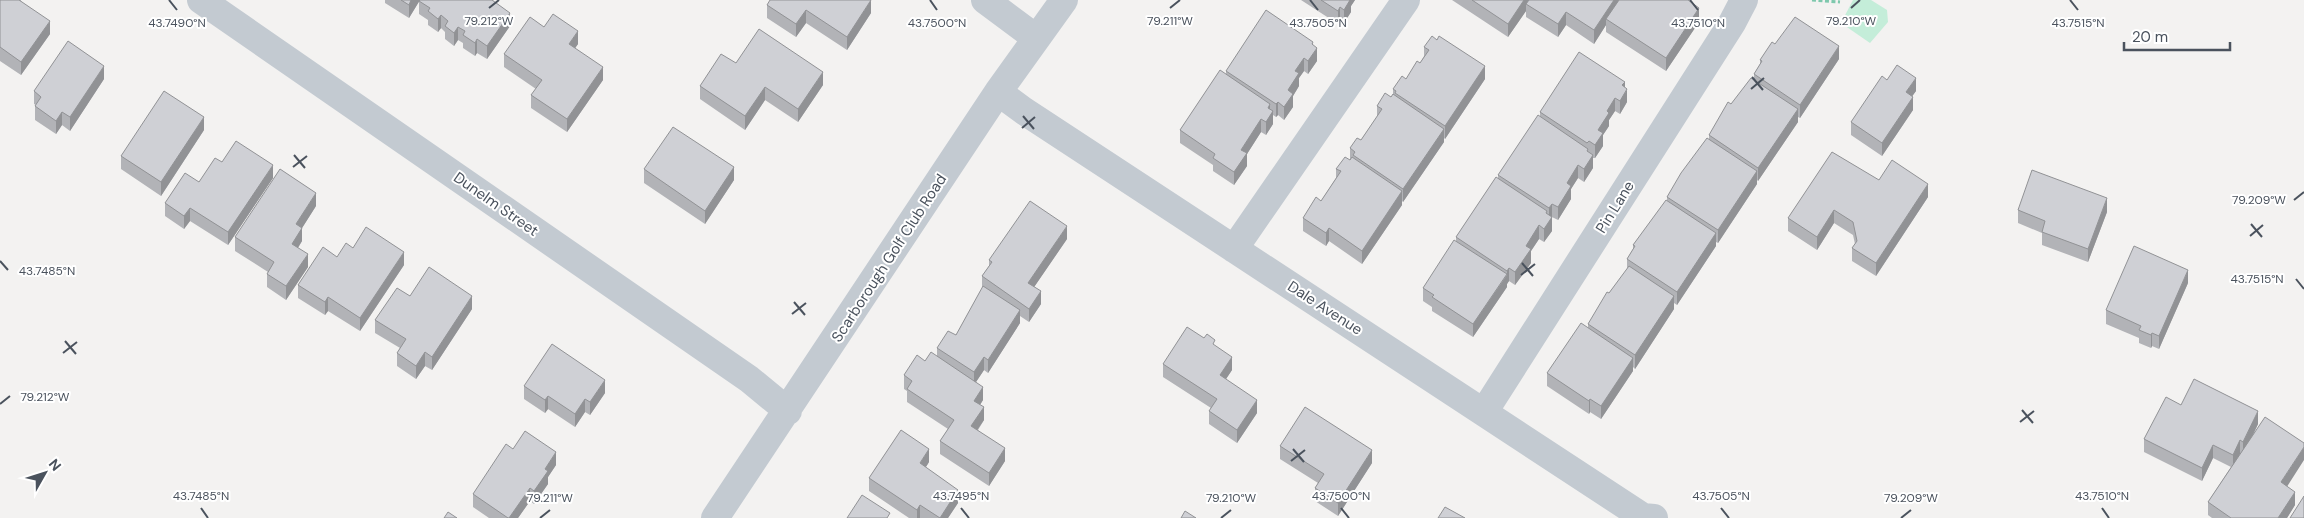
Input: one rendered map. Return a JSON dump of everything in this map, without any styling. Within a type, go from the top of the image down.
[{"type":"street","name":"Dunelm Street","points":[[201,0],[749,379],[788,411]]},
{"type":"street","points":[[985,0],[1036,38]]},
{"type":"street","name":"Scarborough Golf Club Road","points":[[716,518],[998,92],[1064,0]]},
{"type":"street","points":[[1234,249],[1406,0]]},
{"type":"street","name":"Pin Lane","points":[[1484,412],[1732,23],[1744,0]]},
{"type":"street","name":"Dale Avenue","points":[[998,92],[1234,249],[1647,518]]},
{"type":"path","points":[[1812,0],[1840,2]]},
{"type":"green space","points":[[1853,0],[1871,0],[1887,10],[1888,22],[1870,43],[1841,23]]},
{"type":"building","points":[[0,0],[19,0],[50,21],[21,62],[0,47]]},
{"type":"building","points":[[401,0],[411,0],[409,5]]},
{"type":"building","points":[[420,0],[492,0],[510,13],[487,46],[477,39],[475,43],[463,35],[465,31],[458,27],[454,33],[445,26],[448,21],[441,15],[438,19],[428,11],[430,8]]},
{"type":"building","points":[[770,0],[871,0],[847,37],[806,10],[796,24],[767,5]]},
{"type":"building","points":[[1321,0],[1350,0],[1344,10],[1340,7],[1338,11]]},
{"type":"building","points":[[1472,0],[1524,0],[1508,24]]},
{"type":"building","points":[[1529,0],[1614,0],[1594,30],[1566,12],[1558,24],[1526,4]]},
{"type":"building","points":[[1619,0],[1688,0],[1699,8],[1666,58],[1606,19]]},
{"type":"building","points":[[1266,10],[1313,42],[1312,44],[1317,48],[1308,61],[1304,58],[1295,71],[1299,73],[1288,90],[1293,94],[1284,107],[1278,102],[1276,104],[1226,71]]},
{"type":"building","points":[[553,14],[578,31],[569,44],[603,67],[567,119],[531,95],[542,80],[504,54],[530,17],[544,27]]},
{"type":"building","points":[[1795,17],[1839,46],[1800,105],[1754,74],[1762,61],[1760,60],[1772,42],[1775,44]]},
{"type":"building","points":[[759,29],[823,72],[798,109],[765,87],[745,116],[700,86],[721,54],[736,63]]},
{"type":"building","points":[[1432,36],[1437,40],[1439,36],[1485,66],[1445,126],[1395,93],[1396,91],[1393,89],[1402,76],[1406,79],[1417,61],[1420,63],[1429,50],[1424,47]]},
{"type":"building","points":[[68,41],[104,66],[70,117],[62,112],[56,121],[35,106],[41,97],[34,91]]},
{"type":"building","points":[[1579,52],[1625,82],[1622,85],[1627,89],[1620,101],[1615,98],[1607,111],[1609,113],[1598,130],[1603,133],[1595,145],[1589,141],[1587,143],[1540,112]]},
{"type":"building","points":[[1897,65],[1916,78],[1906,92],[1913,97],[1882,143],[1851,122],[1882,76],[1887,80]]},
{"type":"building","points":[[1220,70],[1270,104],[1268,108],[1273,111],[1266,122],[1261,119],[1241,150],[1247,153],[1234,172],[1213,158],[1215,154],[1180,130]]},
{"type":"building","points":[[1751,78],[1798,109],[1758,168],[1709,135],[1728,102],[1731,104]]},
{"type":"building","points":[[164,91],[204,117],[161,182],[121,156]]},
{"type":"building","points":[[1385,93],[1391,97],[1393,94],[1444,129],[1403,189],[1353,155],[1355,152],[1350,148],[1357,138],[1361,140],[1382,109],[1377,106]]},
{"type":"building","points":[[1538,115],[1588,149],[1587,151],[1593,155],[1584,169],[1578,165],[1567,183],[1571,186],[1558,207],[1552,204],[1549,208],[1498,175]]},
{"type":"building","points":[[673,127],[734,167],[705,211],[644,169]]},
{"type":"building","points":[[1707,138],[1757,171],[1718,230],[1667,197],[1681,173]]},
{"type":"building","points":[[236,141],[273,165],[228,232],[190,208],[184,216],[165,203],[185,173],[199,182],[215,158],[222,162]]},
{"type":"building","points":[[1832,152],[1879,180],[1892,160],[1928,184],[1876,263],[1852,248],[1857,241],[1853,222],[1834,210],[1817,237],[1788,218]]},
{"type":"building","points":[[1345,157],[1350,160],[1352,157],[1402,191],[1362,251],[1329,228],[1326,233],[1303,218],[1316,197],[1321,201],[1341,171],[1336,169]]},
{"type":"building","points":[[280,169],[316,193],[296,224],[302,228],[292,244],[308,254],[286,286],[267,274],[274,262],[235,237]]},
{"type":"building","points":[[2032,170],[2107,198],[2088,249],[2042,232],[2045,221],[2018,210]]},
{"type":"building","points":[[1496,177],[1547,211],[1546,213],[1552,217],[1544,229],[1539,225],[1526,246],[1531,249],[1515,272],[1509,268],[1507,271],[1456,237]]},
{"type":"building","points":[[1666,200],[1716,233],[1677,292],[1627,259],[1635,246],[1633,245]]},
{"type":"building","points":[[1030,201],[1067,226],[1028,283],[1041,291],[1029,309],[982,276],[992,262],[989,260]]},
{"type":"building","points":[[366,227],[404,252],[360,318],[328,297],[325,302],[298,285],[323,247],[337,257],[346,243],[353,248]]},
{"type":"building","points":[[1454,240],[1507,274],[1473,324],[1432,297],[1434,295],[1423,288]]},
{"type":"building","points":[[2134,246],[2188,270],[2159,336],[2139,330],[2141,326],[2106,310]]},
{"type":"building","points":[[1629,266],[1674,296],[1635,355],[1588,324],[1607,292],[1609,293]]},
{"type":"building","points":[[429,267],[472,296],[432,357],[425,352],[416,366],[397,353],[406,339],[375,320],[397,288],[410,296]]},
{"type":"building","points":[[983,286],[1020,310],[988,360],[984,357],[974,372],[937,348],[948,331],[956,335]]},
{"type":"building","points":[[1581,323],[1633,358],[1601,406],[1590,399],[1589,401],[1547,373]]},
{"type":"building","points":[[1187,327],[1204,338],[1207,334],[1215,340],[1213,344],[1232,357],[1220,375],[1257,400],[1237,430],[1209,411],[1217,399],[1163,364]]},
{"type":"building","points":[[552,344],[605,380],[590,402],[585,399],[575,414],[548,396],[545,400],[524,386]]},
{"type":"building","points":[[931,352],[983,387],[974,401],[984,407],[971,426],[1005,448],[989,473],[940,441],[954,420],[907,389],[912,381],[904,375],[917,355],[925,361]]},
{"type":"building","points":[[2194,379],[2258,411],[2243,442],[2240,440],[2233,455],[2213,445],[2202,468],[2144,439],[2166,397],[2181,405]]},
{"type":"building","points":[[1305,407],[1372,450],[1338,503],[1315,488],[1324,474],[1280,446]]},
{"type":"building","points":[[2265,417],[2304,443],[2304,447],[2281,482],[2295,492],[2278,518],[2231,518],[2208,502]]},
{"type":"building","points":[[901,430],[929,449],[920,463],[958,490],[940,518],[920,505],[917,510],[869,478]]},
{"type":"building","points":[[525,431],[556,452],[545,469],[548,471],[534,491],[530,488],[508,518],[473,494],[506,444],[513,449]]},
{"type":"building","points":[[862,495],[890,513],[887,518],[847,518]]},
{"type":"building","points":[[2304,496],[2304,518],[2290,518]]},
{"type":"building","points":[[1445,507],[1465,518],[1438,518]]},
{"type":"building","points":[[1185,511],[1196,518],[1181,518]]},
{"type":"building","points":[[448,512],[457,518],[444,518]]}]
